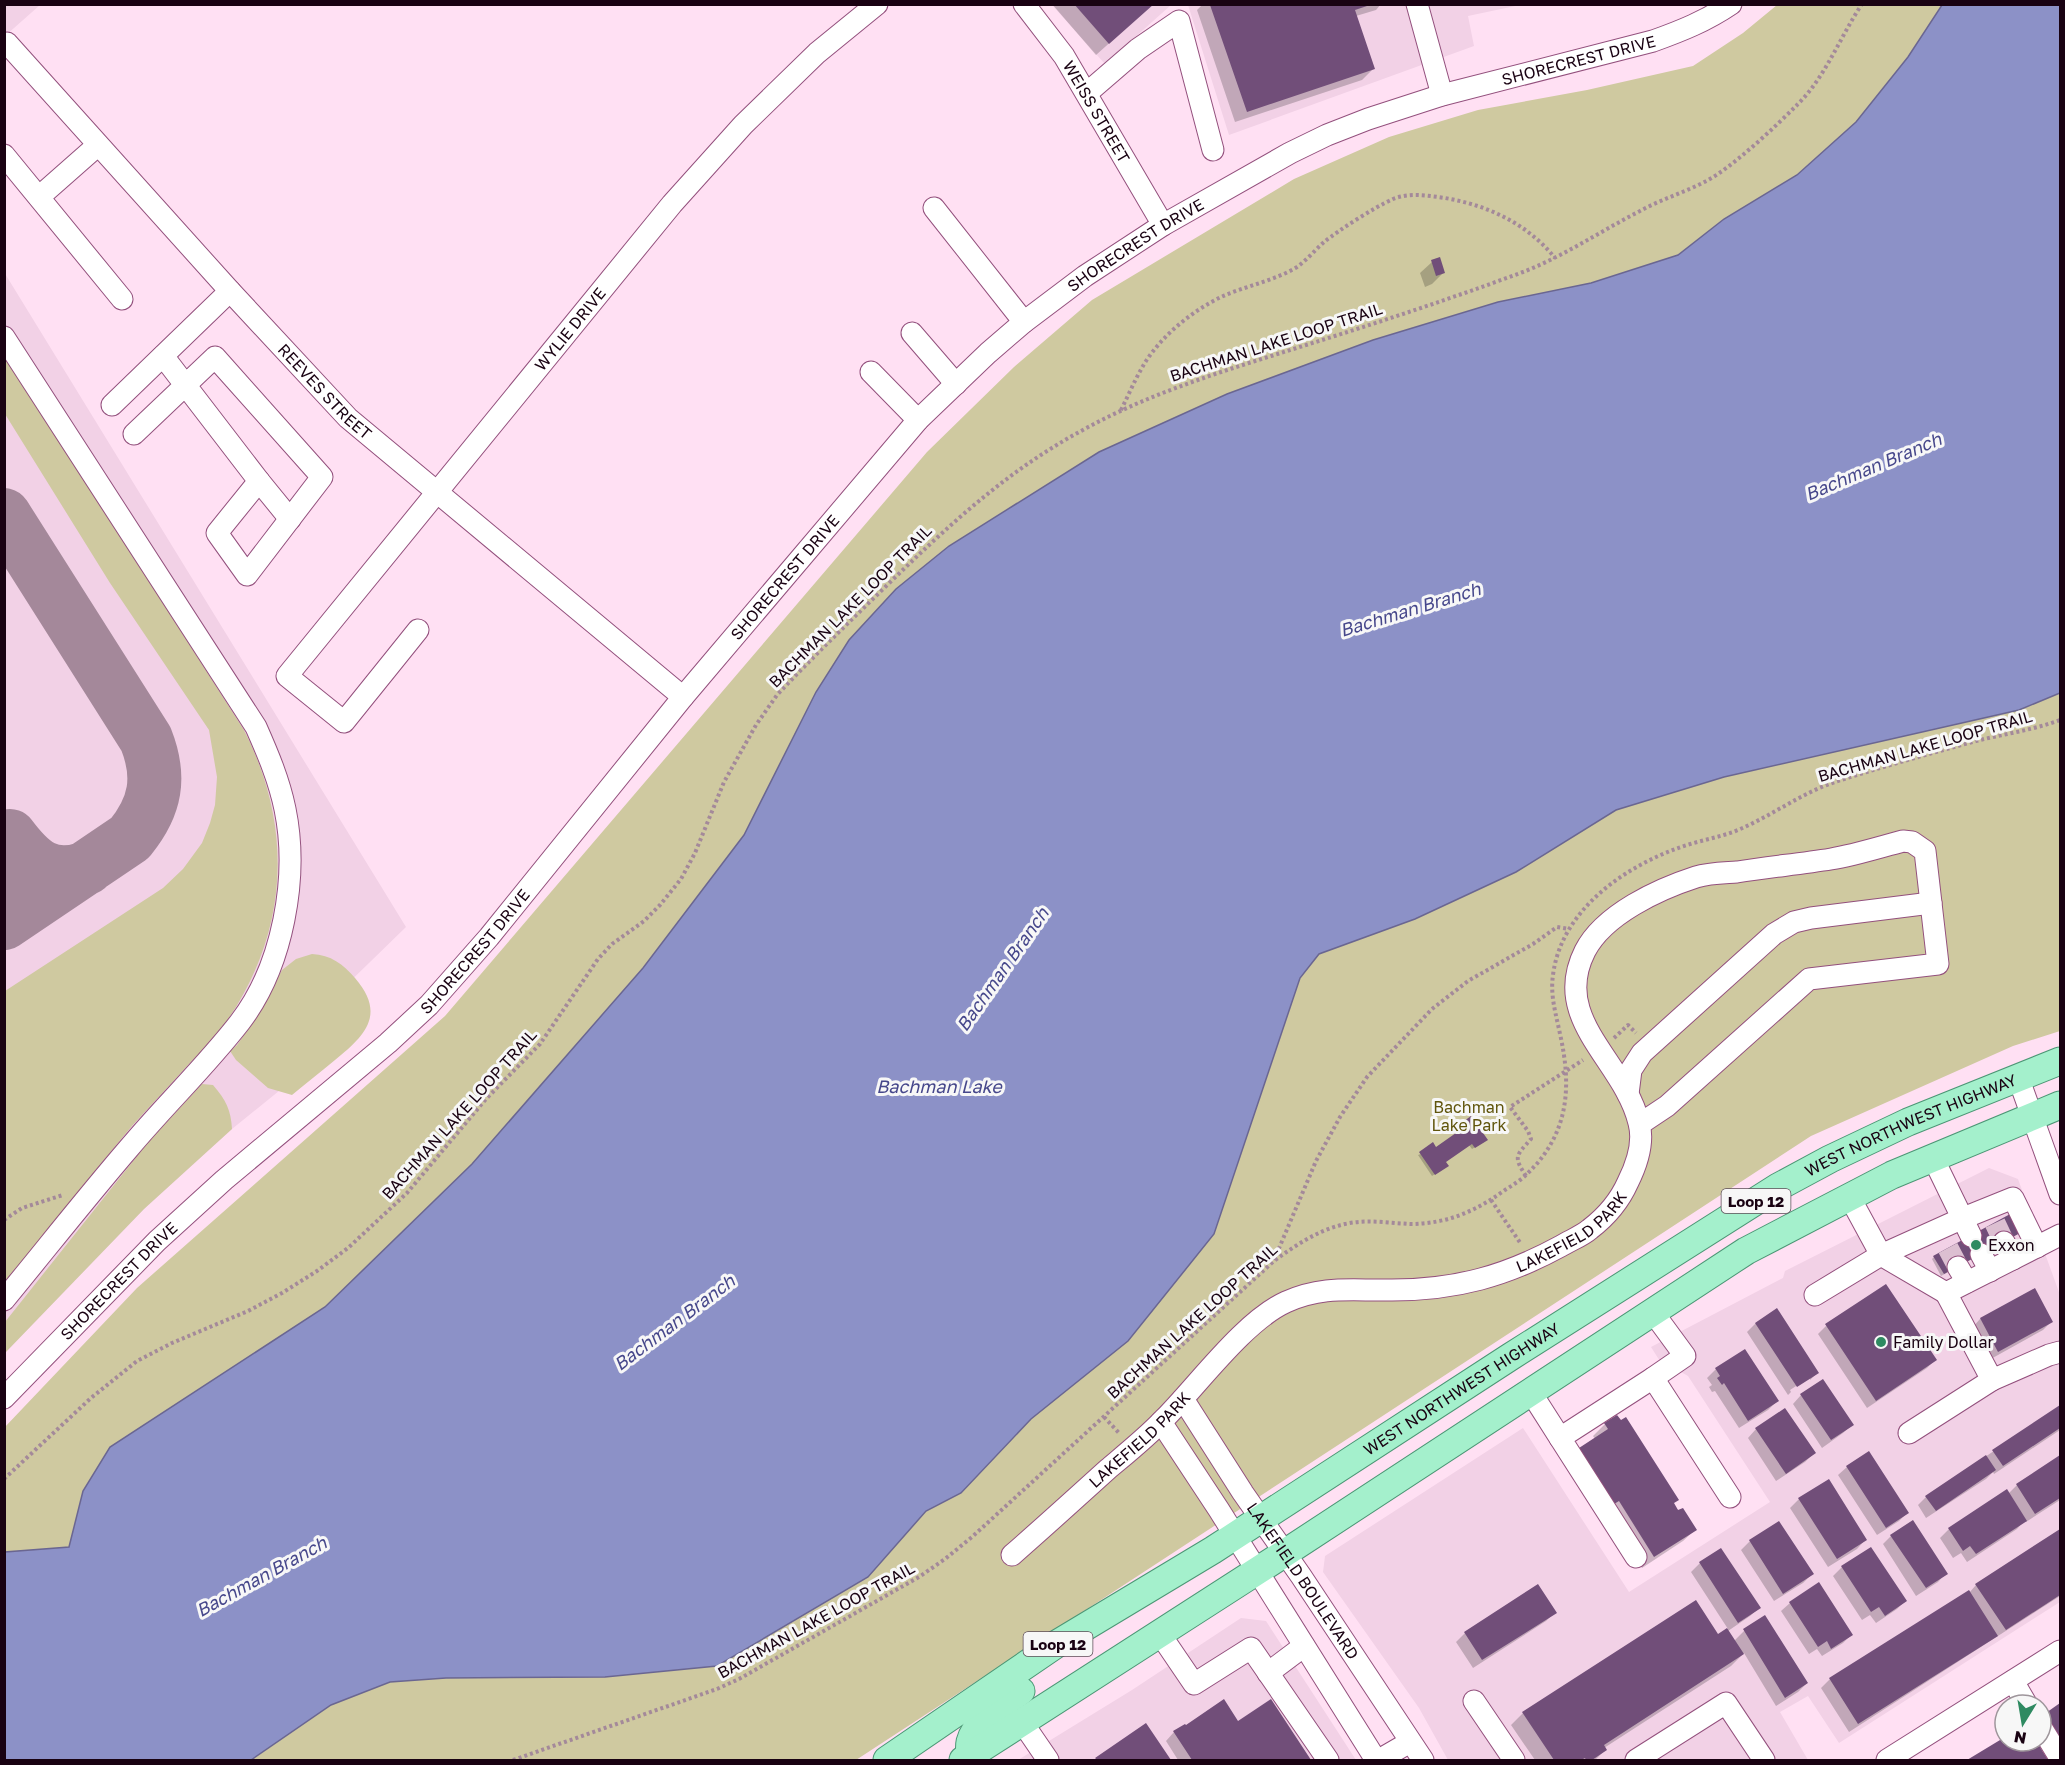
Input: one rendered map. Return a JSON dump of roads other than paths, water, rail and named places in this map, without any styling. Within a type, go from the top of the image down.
[{"type":"main road","name":"WEST NORTHWEST HIGHWAY","points":[[887,1761],[1055,1645],[1236,1536],[1510,1357],[1778,1187],[1908,1122],[2061,1060]]},
{"type":"main road","name":"Loop 12","points":[[968,1759],[1746,1251],[1849,1196],[1933,1158],[2061,1106]]},
{"type":"main road","points":[[1652,1311],[1652,1300],[1661,1282],[1725,1236],[1778,1187]]},
{"type":"main road","points":[[968,1759],[970,1741],[991,1712],[1048,1672],[1055,1645]]},
{"type":"street","name":"WYLIE DRIVE","points":[[417,630],[344,722],[287,676],[672,204],[742,125],[817,53],[877,4]]},
{"type":"street","name":"WEISS STREET","points":[[1024,4],[1064,56],[1163,225]]},
{"type":"street","points":[[1417,4],[1443,95]]},
{"type":"street","name":"SHORECREST DRIVE","points":[[4,1398],[157,1241],[224,1180],[388,1043],[429,1005],[489,938],[682,697],[918,420],[1024,322],[1085,276],[1163,225],[1290,153],[1328,135],[1368,119],[1443,95],[1653,41],[1684,30],[1731,4]]},
{"type":"street","points":[[1087,93],[1138,49],[1179,21],[1213,150]]},
{"type":"street","name":"REEVES STREET","points":[[6,45],[348,418],[682,697]]},
{"type":"street","points":[[39,197],[98,145]]},
{"type":"street","points":[[4,155],[122,299]]},
{"type":"street","points":[[934,208],[1024,322]]},
{"type":"street","points":[[112,405],[230,291]]},
{"type":"street","points":[[912,333],[956,384]]},
{"type":"street","points":[[4,337],[256,727],[275,770],[285,809],[290,844],[289,889],[283,922],[273,960],[260,990],[246,1013],[128,1148],[4,1300]]},
{"type":"street","points":[[163,356],[290,519]]},
{"type":"street","points":[[134,434],[215,357],[322,477],[247,575],[217,533],[259,481]]},
{"type":"street","points":[[871,372],[918,420]]},
{"type":"street","name":"LAKEFIELD PARK","points":[[1012,1555],[1161,1422],[1240,1337],[1284,1303],[1319,1291],[1347,1288],[1392,1290],[1449,1286],[1495,1276],[1533,1262],[1589,1230],[1609,1212],[1634,1171],[1641,1142],[1640,1124],[1628,1094],[1585,1025],[1575,999],[1575,986],[1576,971],[1590,943],[1612,919],[1643,900],[1699,876],[1836,858],[1904,841],[1919,845],[1925,851],[1931,903]]},
{"type":"street","points":[[1628,1094],[1631,1070],[1642,1053],[1774,934],[1794,922],[1811,918],[1931,903],[1938,964],[1809,979],[1667,1106],[1640,1124]]},
{"type":"street","points":[[2018,1077],[2032,1116],[2054,1158],[2061,1194]]},
{"type":"street","points":[[1933,1158],[1966,1227]]},
{"type":"street","points":[[1849,1196],[1881,1255],[1946,1293],[1992,1380]]},
{"type":"street","points":[[1815,1294],[1881,1255],[1943,1238],[1991,1215],[2013,1198],[2037,1247]]},
{"type":"street","points":[[1946,1293],[1963,1275],[2009,1250],[2037,1247],[2061,1235]]},
{"type":"street","points":[[1560,1438],[1685,1356],[1652,1311]]},
{"type":"street","points":[[1910,1432],[1992,1380],[2061,1352]]},
{"type":"street","points":[[1653,1378],[1730,1497]]},
{"type":"street","points":[[1530,1391],[1636,1557]]},
{"type":"street","name":"LAKEFIELD BOULEVARD","points":[[1183,1399],[1423,1761]]},
{"type":"street","name":"LAKEFIELD BOULEVARD","points":[[1161,1422],[1258,1571],[1372,1759]]},
{"type":"street","points":[[1160,1634],[1194,1684],[1251,1648],[1328,1761]]},
{"type":"street","points":[[1268,1673],[1304,1646]]},
{"type":"street","points":[[1887,1761],[2061,1651]]},
{"type":"street","points":[[2013,1681],[2020,1693]]},
{"type":"street","points":[[1474,1701],[1514,1761]]},
{"type":"street","points":[[1636,1761],[1726,1703],[1764,1761]]},
{"type":"street","points":[[1022,1722],[1048,1760]]},
{"type":"street","points":[[1372,1759],[1410,1742]]},
{"type":"water","name":"Bachman Lake","points":[[1942,5],[2060,5],[2060,693],[2019,710],[1724,777],[1616,810],[1516,872],[1415,919],[1319,954],[1300,978],[1214,1234],[1128,1341],[1031,1419],[961,1493],[926,1511],[868,1577],[717,1666],[605,1677],[446,1678],[390,1682],[331,1705],[251,1760],[5,1760],[5,1552],[69,1547],[83,1491],[110,1447],[325,1307],[472,1164],[643,968],[744,835],[816,692],[849,640],[896,589],[949,546],[1099,452],[1227,394],[1373,340],[1498,302],[1591,283],[1678,255],[1724,219],[1797,175],[1856,122],[1908,57]]},
{"type":"tunnel","points":[[1995,1223],[2004,1242]]},
{"type":"tunnel","points":[[1948,1248],[1958,1267]]},
{"type":"place","name":"Exxon","points":[[1976,1245]]},
{"type":"place","name":"Family Dollar","points":[[1881,1342]]},
{"type":"water label","name":"Bachman Branch","points":[[1873,466]]},
{"type":"water label","name":"Bachman Branch","points":[[1410,609]]},
{"type":"water label","name":"Bachman Branch","points":[[1002,969]]},
{"type":"water label","name":"Bachman Branch","points":[[674,1322]]},
{"type":"water label","name":"Bachman Branch","points":[[261,1576]]},
{"type":"park label","name":"Bachman Lake Park","points":[[1469,1116]]}]
